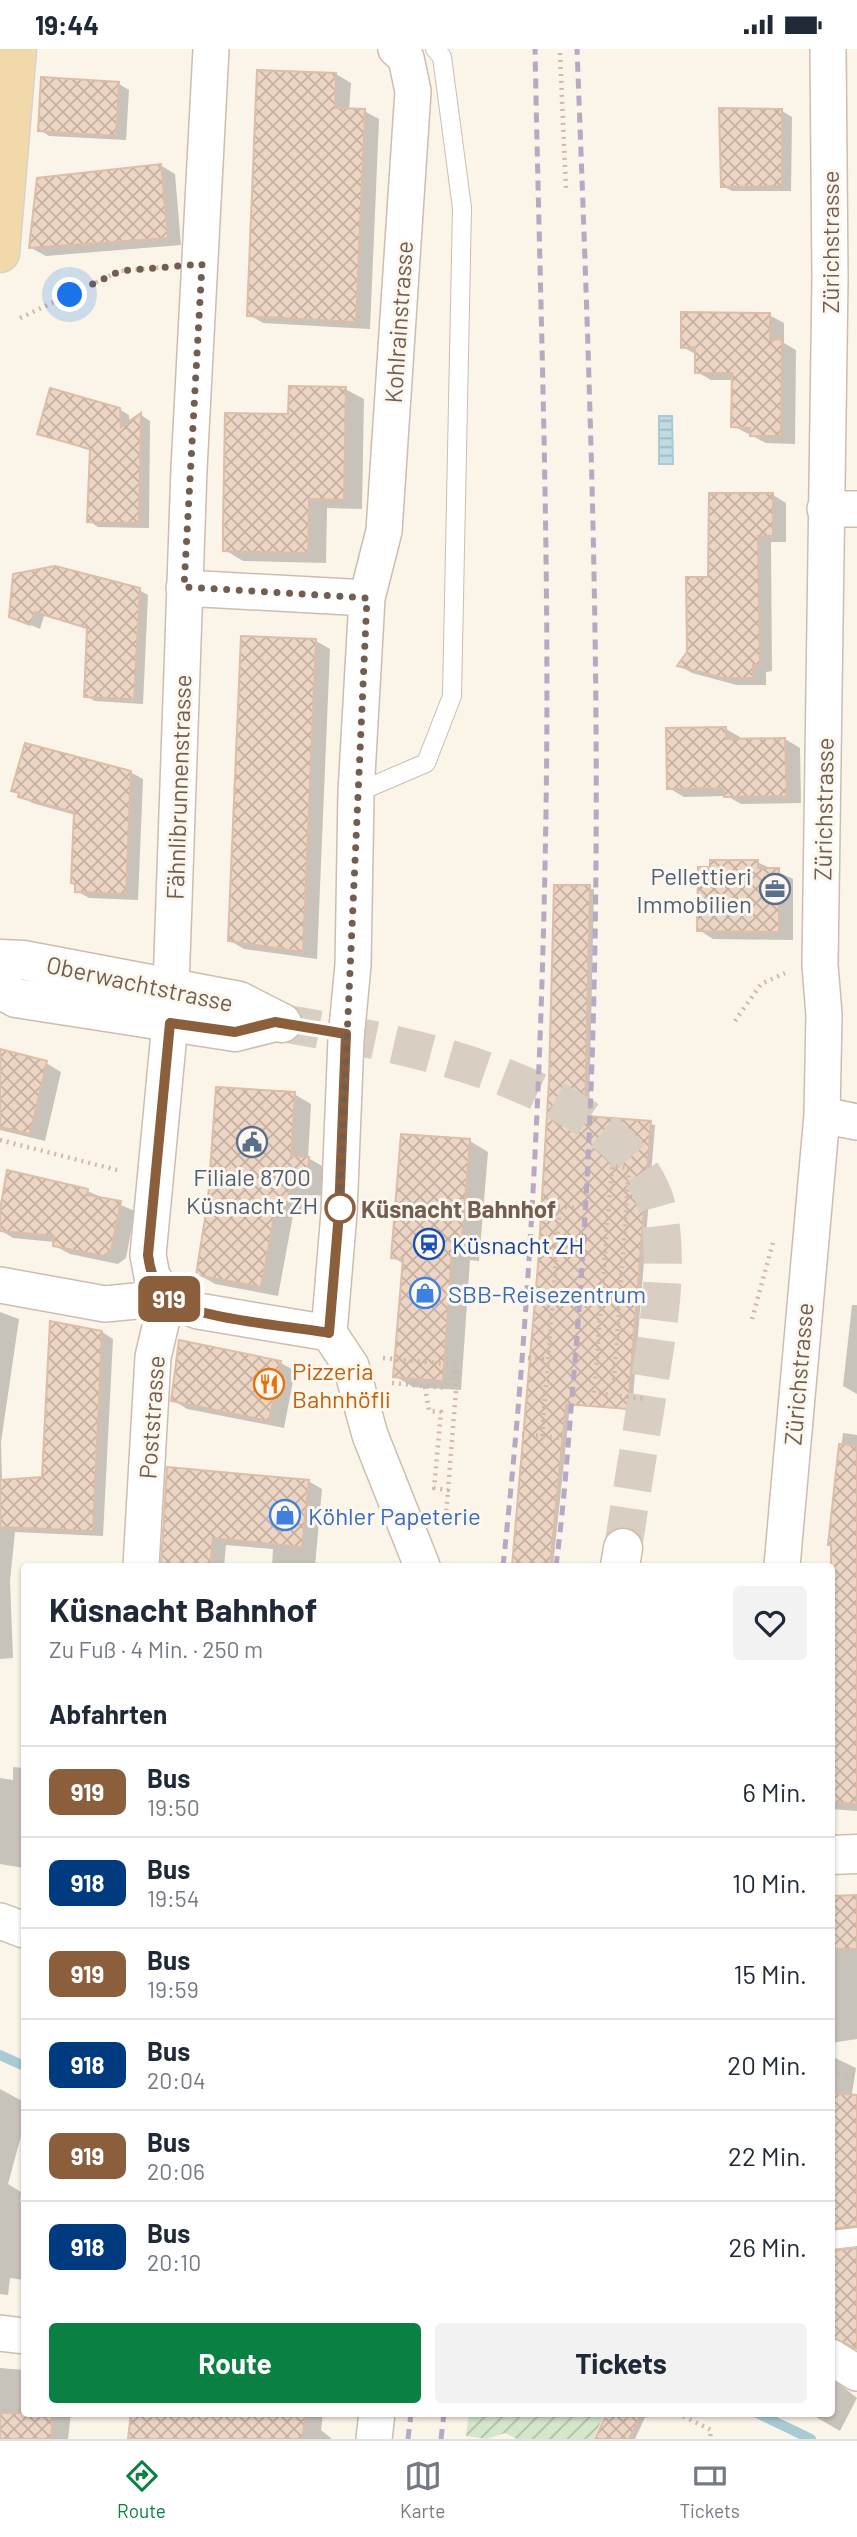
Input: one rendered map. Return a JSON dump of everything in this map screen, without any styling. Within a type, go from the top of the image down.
[{"type":"main road","points":[[0,253],[17,49]]},
{"type":"main road","name":"Oberwachtstrasse","points":[[0,959],[23,960],[171,1005],[235,1032],[278,1022]]},
{"type":"main road","name":"Oberwachtstrasse","points":[[0,989],[16,998],[171,1005]]},
{"type":"main road","points":[[835,1855],[857,1854]]},
{"type":"street","name":"Fähnlibrunnenstrasse","points":[[171,1005],[184,587],[212,49]]},
{"type":"street","name":"Kohlrainstrasse","points":[[329,1333],[339,1213],[346,1039],[353,965],[356,793],[367,598],[384,531],[414,91],[406,58],[396,49]]},
{"type":"street","name":"Zürichstrasse","points":[[782,1563],[822,1115],[824,1015],[820,965],[824,810],[841,509],[830,279],[828,49]]},
{"type":"street","points":[[184,587],[367,598]]},
{"type":"street","points":[[167,1298],[152,1276],[148,1255],[171,1005]]},
{"type":"street","points":[[822,1115],[857,1122]]},
{"type":"street","points":[[0,1285],[105,1304],[167,1298],[198,1311],[329,1333],[351,1366],[370,1436],[421,1563]]},
{"type":"street","name":"Poststrasse","points":[[141,1563],[153,1357],[167,1298]]},
{"type":"street","points":[[0,1921],[21,1929]]},
{"type":"street","points":[[0,2333],[21,2336]]},
{"type":"street","points":[[835,2359],[857,2373]]},
{"type":"street","points":[[374,2439],[377,2417]]},
{"type":"lane","points":[[356,793],[426,763],[452,696],[462,208],[442,57],[435,49]]},
{"type":"lane","points":[[835,2240],[857,2237]]},
{"type":"path","points":[[560,53],[566,189]]},
{"type":"path","points":[[20,319],[120,271],[202,264]]},
{"type":"path","points":[[735,1021],[761,984],[791,970]]},
{"type":"path","points":[[0,1140],[155,1179]]},
{"type":"path","points":[[614,1380],[629,1168],[611,1166],[594,1393],[647,1399]]},
{"type":"path","points":[[537,1205],[577,1207]]},
{"type":"path","points":[[542,1436],[560,1207]]},
{"type":"path","points":[[528,1358],[548,1359]]},
{"type":"path","points":[[419,1360],[458,1365]]},
{"type":"path","points":[[355,1380],[445,1388],[458,1365]]},
{"type":"path","points":[[446,1514],[458,1365]]},
{"type":"path","points":[[425,1387],[429,1412],[441,1412],[434,1488],[448,1490]]},
{"type":"path","points":[[522,1434],[559,1438]]},
{"type":"path","points":[[835,2074],[857,2076]]},
{"type":"path","points":[[685,2417],[712,2430],[710,2439]]},
{"type":"green space","points":[[468,2417],[603,2417],[593,2439],[517,2439],[505,2433],[487,2439],[466,2436]]},
{"type":"water","points":[[659,416],[672,416],[673,464],[659,464]]},
{"type":"building","points":[[257,70],[336,73],[335,108],[365,109],[356,322],[247,316]]},
{"type":"building","points":[[41,77],[119,82],[116,136],[38,131]]},
{"type":"building","points":[[719,108],[782,109],[782,186],[721,187]]},
{"type":"building","points":[[161,164],[168,238],[29,248],[37,178]]},
{"type":"building","points":[[681,312],[770,313],[770,340],[782,339],[781,436],[750,436],[750,428],[731,427],[732,373],[695,373],[695,347],[681,348]]},
{"type":"building","points":[[289,386],[346,387],[344,500],[309,499],[308,553],[223,551],[223,527],[226,525],[223,525],[225,413],[288,414]]},
{"type":"building","points":[[50,388],[120,408],[121,427],[141,413],[139,523],[87,522],[90,449],[37,434]]},
{"type":"building","points":[[709,493],[773,493],[773,536],[758,536],[760,665],[753,665],[753,678],[723,678],[677,666],[687,652],[686,577],[708,577]]},
{"type":"building","points":[[55,566],[140,588],[134,699],[84,697],[87,628],[35,612],[30,625],[9,617],[13,574]]},
{"type":"building","points":[[241,636],[316,639],[303,952],[228,941]]},
{"type":"building","points":[[726,727],[726,739],[785,738],[787,796],[724,797],[724,788],[667,789],[666,728]]},
{"type":"building","points":[[25,743],[131,771],[126,894],[75,892],[75,884],[71,883],[74,812],[18,797],[19,793],[11,791]]},
{"type":"building","points":[[710,860],[758,860],[758,868],[779,868],[779,932],[697,931],[698,867],[710,867]]},
{"type":"building","points":[[554,885],[590,885],[585,1116],[651,1121],[628,1409],[566,1404],[550,1563],[512,1563],[538,1265],[549,1081]]},
{"type":"building","points":[[0,1049],[47,1061],[30,1134],[0,1127]]},
{"type":"building","points":[[216,1087],[295,1092],[291,1156],[309,1157],[307,1188],[289,1186],[288,1202],[277,1201],[261,1287],[196,1275],[208,1200]]},
{"type":"building","points":[[401,1134],[470,1139],[461,1251],[452,1251],[443,1381],[393,1377],[403,1259],[391,1258]]},
{"type":"building","points":[[7,1170],[88,1189],[87,1195],[121,1201],[111,1250],[103,1256],[53,1246],[54,1236],[0,1231],[0,1210]]},
{"type":"building","points":[[50,1321],[102,1331],[93,1531],[0,1527],[0,1480],[42,1477]]},
{"type":"building","points":[[179,1340],[281,1361],[269,1421],[171,1401]]},
{"type":"building","points":[[839,1444],[857,1445],[857,1804],[835,1802],[835,1563],[831,1563],[831,1545],[828,1545]]},
{"type":"building","points":[[167,1467],[309,1480],[302,1547],[213,1538],[210,1563],[161,1563]]},
{"type":"building","points":[[857,1895],[857,1949],[835,1949],[835,1896]]},
{"type":"building","points":[[835,2093],[857,2095],[857,2226],[835,2229]]},
{"type":"building","points":[[857,2248],[857,2349],[835,2339],[835,2251]]},
{"type":"building","points":[[0,2413],[21,2413],[21,2417],[53,2417],[51,2439],[0,2439]]},
{"type":"building","points":[[131,2417],[305,2417],[302,2439],[128,2439]]},
{"type":"building","points":[[605,2417],[640,2417],[629,2439],[595,2439]]},
{"type":"waterway","points":[[0,2055],[21,2065]]},
{"type":"waterway","points":[[765,2417],[811,2439]]},
{"type":"tunnel","points":[[282,1023],[330,1031],[447,1058],[508,1079],[564,1105],[611,1137],[645,1178],[661,1227],[662,1288],[655,1350],[623,1548]]},
{"type":"railway","points":[[503,1563],[521,1378],[533,1189],[544,906],[547,621],[535,49]]},
{"type":"railway","points":[[556,1563],[575,1361],[586,1197],[596,869],[593,541],[577,49]]},
{"type":"railway","points":[[408,2439],[411,2417]]},
{"type":"railway","points":[[441,2439],[444,2417]]},
{"type":"bus line","name":"919","points":[[275,1022],[346,1034],[339,1213],[329,1333],[198,1311],[167,1298],[152,1276],[148,1255],[170,1023],[235,1032],[275,1022]]},
{"type":"place","name":"Pellettieri Immobilien","points":[[775,889]]},
{"type":"place","name":"Filiale 8700 Küsnacht ZH","points":[[252,1142]]},
{"type":"place","name":"Küsnacht Bahnhof","points":[[340,1208]]},
{"type":"place","name":"Küsnacht ZH","points":[[429,1244]]},
{"type":"place","name":"SBB-Reisezentrum","points":[[425,1293]]},
{"type":"place","name":"Pizzeria Bahnhöfli","points":[[269,1384]]},
{"type":"place","name":"Köhler Papeterie","points":[[285,1515]]},
{"type":"route","points":[[70,295],[120,271],[202,264],[184,587],[367,598],[356,793],[353,965],[346,1039],[339,1213],[340,1208]]}]
